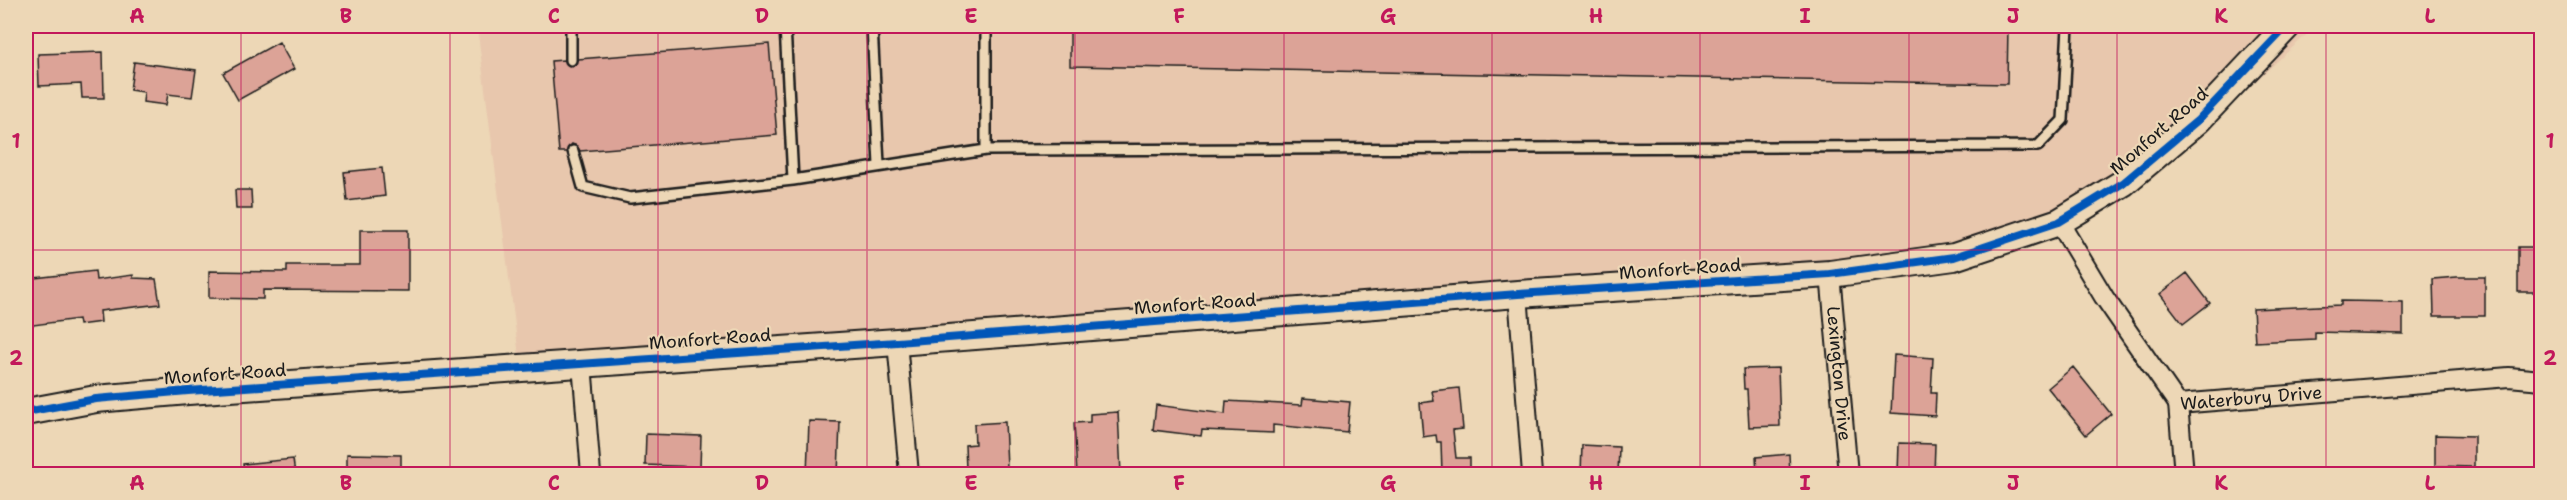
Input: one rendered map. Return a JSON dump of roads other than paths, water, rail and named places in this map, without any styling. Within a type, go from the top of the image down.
[{"type":"street","name":"Monfort Road","points":[[26,412],[96,399],[176,392],[897,342],[1518,294],[1830,274],[1954,257],[2059,222],[2123,183],[2198,120],[2287,26]]},
{"type":"street","name":"Waterbury Drive","points":[[2059,222],[2104,297],[2178,404],[2510,377],[2541,380]]},
{"type":"street","name":"Lexington Drive","points":[[1830,274],[1848,474]]},
{"type":"street","points":[[1518,294],[1532,474]]},
{"type":"street","points":[[897,342],[909,474]]},
{"type":"street","points":[[582,364],[591,474]]},
{"type":"street","points":[[2178,404],[2184,474]]},
{"type":"lane","points":[[571,60],[572,26]]},
{"type":"lane","points":[[784,26],[793,180]]},
{"type":"lane","points":[[872,26],[879,165]]},
{"type":"lane","points":[[986,26],[986,150]]},
{"type":"lane","points":[[573,151],[583,187],[630,198],[793,180],[986,150],[2038,146],[2063,120],[2068,26]]}]
